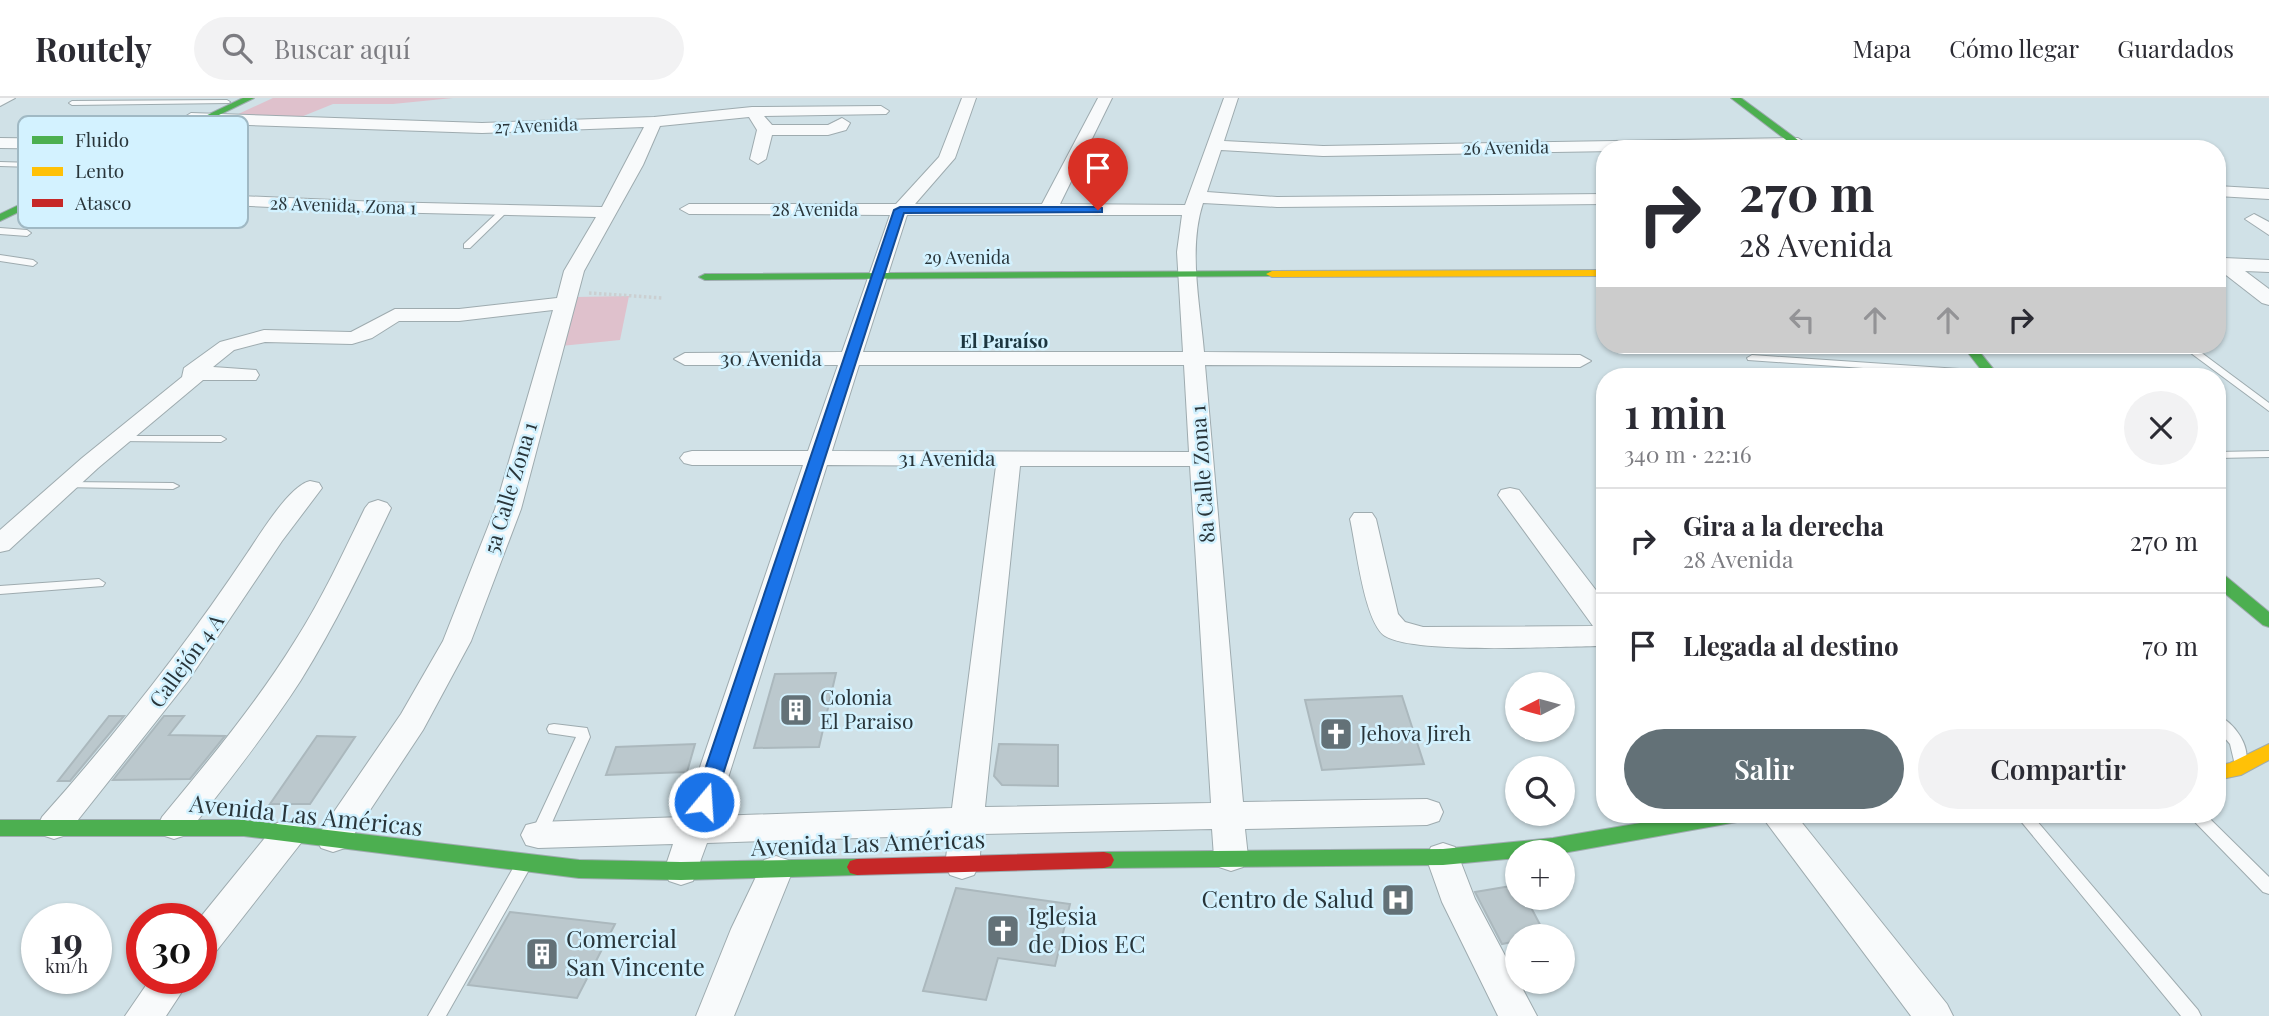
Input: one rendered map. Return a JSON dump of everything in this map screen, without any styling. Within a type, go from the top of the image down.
[{"type":"street","points":[[0,102],[8,98]]},
{"type":"street","points":[[203,116],[250,98]]},
{"type":"street","points":[[681,871],[900,210],[947,158],[969,98]]},
{"type":"street","points":[[1048,210],[1105,98]]},
{"type":"street","name":"8a Calle Zona 1","points":[[1231,98],[1195,204],[1186,252],[1231,857]]},
{"type":"street","points":[[1735,98],[1793,140]]},
{"type":"street","points":[[202,116],[231,100]]},
{"type":"street","name":"27 Avenida","points":[[248,120],[449,128],[881,111]]},
{"type":"street","points":[[730,115],[763,122],[765,130],[758,159]]},
{"type":"street","name":"5a Calle Zona 1","points":[[333,838],[411,722],[457,641],[508,509],[566,298],[580,257],[654,122]]},
{"type":"street","points":[[765,130],[828,130],[841,127],[842,123]]},
{"type":"street","points":[[0,143],[18,143]]},
{"type":"street","name":"26 Avenida","points":[[1215,145],[1309,152],[1596,148]]},
{"type":"street","points":[[2226,192],[2269,194]]},
{"type":"street","points":[[1195,204],[1596,199]]},
{"type":"street","name":"28 Avenida, Zona 1","points":[[248,200],[504,211],[607,212]]},
{"type":"street","points":[[0,209],[18,202]]},
{"type":"street","name":"28 Avenida","points":[[689,209],[1048,210],[1195,204]]},
{"type":"street","points":[[0,218],[18,207]]},
{"type":"street","points":[[2254,219],[2269,230]]},
{"type":"street","points":[[2226,264],[2269,266]]},
{"type":"street","points":[[2226,268],[2269,299]]},
{"type":"street","points":[[1188,277],[1596,272]]},
{"type":"street","name":"29 Avenida","points":[[705,277],[1188,277]]},
{"type":"street","points":[[192,373],[237,342],[264,336],[359,336],[395,315],[459,315],[566,298]]},
{"type":"street","points":[[1976,354],[1988,368]]},
{"type":"street","name":"30 Avenida","points":[[685,359],[1194,358],[1580,361]]},
{"type":"street","points":[[192,373],[247,375]]},
{"type":"street","points":[[0,544],[64,485],[193,379],[192,373]]},
{"type":"street","name":"31 Avenida","points":[[692,458],[1202,459]]},
{"type":"street","points":[[962,865],[1009,458]]},
{"type":"street","name":"Callejón 4 A","points":[[54,826],[169,688],[233,598],[277,526],[310,488]]},
{"type":"street","points":[[1510,495],[1596,610]]},
{"type":"street","points":[[174,826],[222,767],[289,673],[322,619],[379,508]]},
{"type":"street","points":[[1363,519],[1385,616],[1395,629],[1423,637],[1596,636]]},
{"type":"street","points":[[2226,585],[2269,621]]},
{"type":"street","points":[[2226,771],[2234,770],[2269,751]]},
{"type":"street","points":[[2234,770],[2257,775]]},
{"type":"street","points":[[532,849],[613,835],[696,828],[1427,812]]},
{"type":"street","name":"Avenida Las Américas","points":[[0,828],[174,826],[289,832],[333,838],[532,849],[621,871],[681,871],[1231,857],[1443,857],[1553,846],[1685,823]]},
{"type":"street","points":[[1783,823],[1934,1016]]},
{"type":"street","points":[[217,923],[289,832]]},
{"type":"street","points":[[1443,857],[1459,902],[1518,1016]]},
{"type":"street","points":[[715,1016],[749,929],[776,870]]},
{"type":"street","points":[[144,1016],[161,994]]},
{"type":"lane","points":[[72,103],[231,100]]},
{"type":"lane","points":[[0,164],[18,165]]},
{"type":"lane","points":[[467,246],[504,211]]},
{"type":"lane","points":[[0,231],[27,233]]},
{"type":"lane","points":[[0,258],[33,263]]},
{"type":"lane","points":[[2197,354],[2216,368]]},
{"type":"lane","points":[[1752,358],[1923,368]]},
{"type":"lane","points":[[2226,376],[2269,408]]},
{"type":"lane","points":[[122,439],[222,439]]},
{"type":"lane","points":[[2226,455],[2269,454]]},
{"type":"lane","points":[[64,485],[173,486]]},
{"type":"lane","points":[[0,590],[99,583]]},
{"type":"lane","points":[[437,1016],[532,849],[583,737],[582,732],[576,730],[554,729]]},
{"type":"lane","points":[[2226,729],[2235,738],[2240,750],[2240,760],[2234,770]]},
{"type":"lane","points":[[2030,823],[2192,1016]]},
{"type":"lane","points":[[2205,823],[2269,887]]},
{"type":"path","points":[[566,298],[663,298]]},
{"type":"shaded area","points":[[273,98],[453,98],[393,104],[333,104],[296,119],[234,116]]},
{"type":"shaded area","points":[[629,296],[620,340],[561,346],[576,297]]},
{"type":"building","name":"Colonia El Paraiso","points":[[836,673],[819,747],[754,748],[775,674]]},
{"type":"building","points":[[1402,696],[1424,764],[1322,770],[1305,700]]},
{"type":"building","points":[[109,716],[124,716],[70,781],[58,781]]},
{"type":"building","points":[[164,716],[184,716],[169,735],[225,736],[190,779],[113,780]]},
{"type":"building","points":[[317,736],[355,737],[310,804],[270,804]]},
{"type":"building","points":[[695,744],[687,772],[606,775],[616,747]]},
{"type":"building","points":[[999,744],[1058,745],[1058,786],[1002,785],[994,776]]},
{"type":"building","points":[[1505,887],[1505,910],[1532,910],[1540,924],[1505,924],[1505,943],[1502,944],[1475,892]]},
{"type":"building","name":"Iglesia de Dios EC","points":[[956,888],[1070,904],[1055,966],[998,958],[986,1000],[923,991]]},
{"type":"building","name":"Comercial San Vincente","points":[[510,912],[615,924],[577,998],[468,985]]},
{"type":"traffic: fast","points":[[212,116],[250,98]]},
{"type":"traffic: fast","points":[[1735,98],[1793,140]]},
{"type":"traffic: fast","points":[[0,218],[18,209]]},
{"type":"traffic: fast","points":[[705,277],[1272,274]]},
{"type":"traffic: fast","points":[[1975,354],[1987,368]]},
{"type":"traffic: fast","points":[[2226,585],[2269,621]]},
{"type":"traffic: fast","points":[[1104,860],[1443,857],[1553,846],[1685,823]]},
{"type":"traffic: fast","points":[[0,828],[244,828],[579,869],[681,871],[857,867]]},
{"type":"traffic: slow","points":[[1272,274],[1596,273]]},
{"type":"traffic: slow","points":[[2226,771],[2234,770],[2269,751]]},
{"type":"traffic: jam","points":[[857,867],[1104,860]]},
{"type":"place","name":"Colonia El Paraiso","points":[[796,710]]},
{"type":"place","name":"Jehova Jireh","points":[[1336,734]]},
{"type":"place","name":"Centro de Salud","points":[[1398,900]]},
{"type":"place","name":"Iglesia de Dios EC","points":[[1003,931]]},
{"type":"place","name":"Comercial San Vincente","points":[[542,954]]},
{"type":"district","name":"El Paraíso","points":[[1004,341]]},
{"type":"route","points":[[704,802],[900,210],[1098,210]]}]
